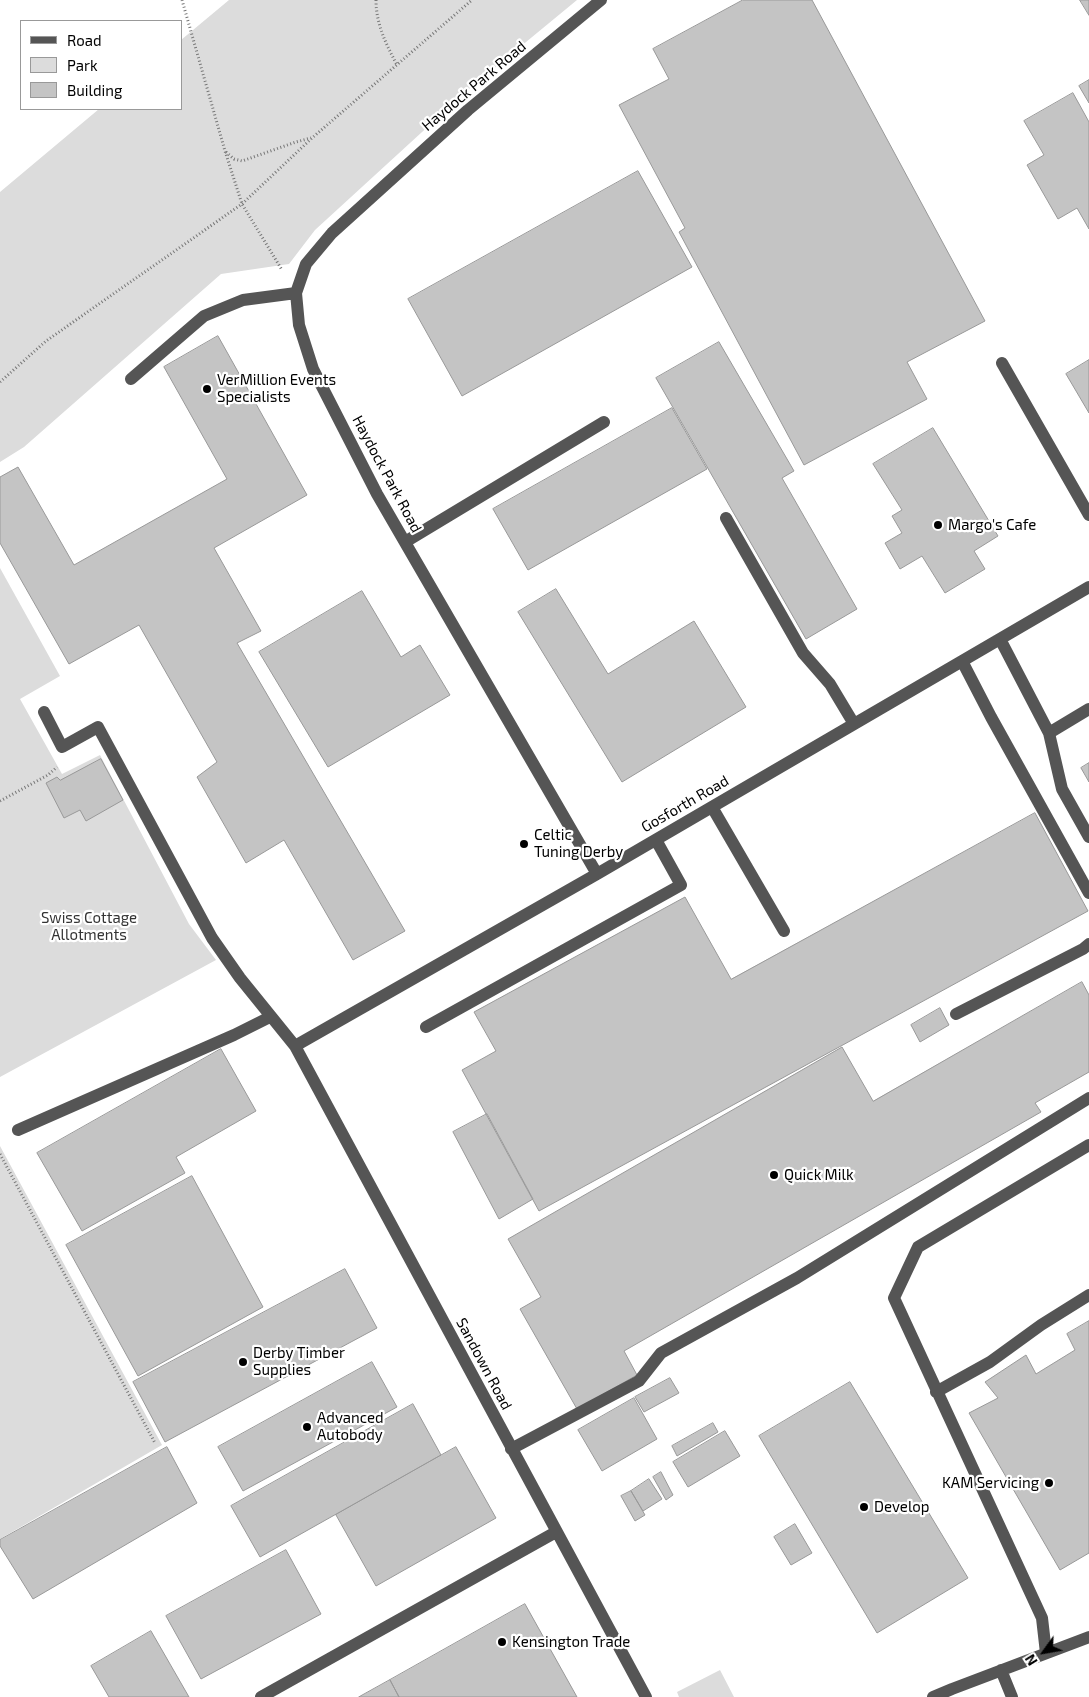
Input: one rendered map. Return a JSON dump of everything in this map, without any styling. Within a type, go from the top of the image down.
[{"type":"street","name":"Haydock Park Road","points":[[597,874],[377,494],[313,369],[299,325],[296,293],[306,264],[332,234],[468,110],[601,0]]},
{"type":"street","points":[[132,379],[204,316],[242,300],[296,293]]},
{"type":"street","points":[[1002,363],[1089,515]]},
{"type":"street","points":[[405,542],[604,422]]},
{"type":"street","points":[[726,518],[803,653],[830,684],[854,724]]},
{"type":"street","name":"Gosforth Road","points":[[295,1046],[656,840],[1089,587]]},
{"type":"street","points":[[1000,639],[1048,733],[1062,789],[1089,837]]},
{"type":"street","points":[[962,661],[990,718],[1089,893]]},
{"type":"street","points":[[1048,733],[1089,709]]},
{"type":"street","points":[[44,712],[62,747]]},
{"type":"street","name":"Sandown Road","points":[[62,747],[98,727],[212,938],[270,1017],[295,1046],[646,1697]]},
{"type":"street","points":[[712,807],[784,931]]},
{"type":"street","points":[[426,1027],[681,885],[656,840]]},
{"type":"street","points":[[956,1014],[1083,949],[1089,944]]},
{"type":"street","points":[[18,1130],[234,1035],[270,1017]]},
{"type":"street","points":[[511,1449],[639,1381],[661,1353],[797,1278],[1089,1098]]},
{"type":"street","points":[[1046,1653],[1042,1618],[894,1298],[918,1247],[1089,1145]]},
{"type":"street","points":[[936,1392],[990,1362],[1041,1325],[1089,1295]]},
{"type":"street","points":[[261,1697],[556,1532]]},
{"type":"street","points":[[933,1697],[1089,1638]]},
{"type":"street","points":[[1001,1670],[1012,1697]]},
{"type":"path","points":[[182,0],[242,204],[296,293]]},
{"type":"path","points":[[376,0],[376,14],[385,43],[397,65]]},
{"type":"path","points":[[0,382],[46,341],[242,204],[312,138],[472,0]]},
{"type":"path","points":[[225,151],[234,159],[242,161],[312,138]]},
{"type":"path","points":[[0,801],[48,775],[64,761],[62,747]]},
{"type":"path","points":[[0,1154],[155,1443]]},
{"type":"green space","points":[[229,0],[577,0],[469,89],[315,230],[289,264],[221,274],[24,447],[0,462],[0,192],[98,110],[182,110],[182,39]]},
{"type":"green space","name":"Swiss Cottage Allotments","points":[[0,568],[60,676],[20,699],[62,774],[100,755],[189,924],[216,960],[0,1077]]},
{"type":"green space","points":[[0,1146],[162,1445],[0,1539]]},
{"type":"green space","points":[[720,1670],[734,1697],[679,1697],[677,1692]]},
{"type":"building","points":[[743,0],[812,0],[985,321],[907,362],[927,399],[804,465],[679,232],[685,228],[619,105],[669,79],[653,49]]},
{"type":"building","points":[[1080,0],[1089,0],[1089,15]]},
{"type":"building","points":[[1089,80],[1089,103],[1079,86]]},
{"type":"building","points":[[1073,93],[1089,122],[1089,229],[1077,208],[1058,219],[1027,165],[1044,155],[1024,121]]},
{"type":"building","points":[[638,171],[692,267],[462,396],[408,299]]},
{"type":"building","points":[[218,336],[307,495],[214,548],[261,631],[237,643],[405,931],[353,960],[284,840],[246,863],[197,777],[217,762],[139,625],[69,664],[0,543],[0,477],[18,467],[74,565],[227,479],[164,367]]},
{"type":"building","points":[[719,342],[794,471],[782,478],[857,609],[806,639],[656,378]]},
{"type":"building","points":[[1089,360],[1089,413],[1066,374]]},
{"type":"building","points":[[672,408],[707,469],[528,570],[493,509]]},
{"type":"building","points":[[933,428],[998,536],[974,551],[985,569],[945,593],[922,556],[900,569],[885,543],[902,533],[892,516],[902,510],[873,464]]},
{"type":"building","points":[[556,589],[608,674],[694,621],[746,707],[622,782],[518,612]]},
{"type":"building","points":[[362,591],[401,657],[420,645],[450,695],[328,767],[259,652]]},
{"type":"building","points":[[101,759],[123,800],[86,821],[80,810],[64,818],[46,783],[57,777],[60,780]]},
{"type":"building","points":[[1089,763],[1089,782],[1081,768]]},
{"type":"building","points":[[1035,813],[1088,911],[539,1211],[462,1070],[496,1051],[474,1012],[685,897],[731,979]]},
{"type":"building","name":"Quick Milk","points":[[1082,982],[1089,995],[1089,1072],[1035,1103],[1041,1112],[624,1351],[637,1375],[577,1409],[520,1309],[541,1297],[508,1239],[842,1047],[873,1101]]},
{"type":"building","points":[[940,1008],[949,1025],[920,1042],[911,1025]]},
{"type":"building","points":[[221,1049],[256,1111],[176,1157],[185,1173],[82,1231],[37,1153]]},
{"type":"building","points":[[487,1114],[533,1199],[499,1219],[453,1132]]},
{"type":"building","points":[[192,1176],[263,1307],[138,1376],[66,1245]]},
{"type":"building","points":[[345,1269],[377,1328],[165,1442],[133,1382]]},
{"type":"building","name":"KAM Servicing","points":[[1089,1321],[1089,1553],[1060,1570],[969,1413],[998,1398],[985,1382],[1026,1355],[1036,1374],[1075,1350],[1067,1334]]},
{"type":"building","name":"Advanced Autobody","points":[[372,1362],[397,1407],[243,1491],[218,1447]]},
{"type":"building","points":[[670,1378],[679,1393],[644,1412],[635,1397]]},
{"type":"building","name":"Develop","points":[[850,1382],[968,1578],[877,1633],[759,1436]]},
{"type":"building","points":[[634,1398],[657,1439],[602,1471],[578,1430]]},
{"type":"building","points":[[413,1404],[441,1455],[260,1557],[231,1506]]},
{"type":"building","points":[[713,1423],[718,1432],[677,1456],[672,1446]]},
{"type":"building","points":[[725,1431],[740,1456],[688,1487],[673,1462]]},
{"type":"building","points":[[167,1447],[197,1503],[33,1599],[0,1546],[0,1540]]},
{"type":"building","points":[[456,1447],[496,1518],[376,1586],[336,1515]]},
{"type":"building","points":[[661,1472],[673,1495],[666,1500],[653,1477]]},
{"type":"building","points":[[649,1479],[662,1499],[643,1511],[631,1491]]},
{"type":"building","points":[[631,1491],[645,1515],[635,1521],[621,1496]]},
{"type":"building","points":[[795,1524],[812,1553],[791,1565],[774,1537]]},
{"type":"building","points":[[286,1550],[321,1614],[201,1679],[166,1616]]},
{"type":"building","name":"Kensington Trade","points":[[525,1604],[577,1697],[399,1697],[390,1680]]},
{"type":"building","points":[[151,1631],[189,1697],[109,1697],[91,1666]]},
{"type":"building","points":[[390,1680],[399,1697],[359,1697]]},
{"type":"place","name":"VerMillion Events Specialists","points":[[207,389]]},
{"type":"place","name":"Margo's Cafe","points":[[938,525]]},
{"type":"place","name":"Celtic Tuning Derby","points":[[524,844]]},
{"type":"place","name":"Quick Milk","points":[[774,1175]]},
{"type":"place","name":"Derby Timber Supplies","points":[[243,1362]]},
{"type":"place","name":"Advanced Autobody","points":[[307,1427]]},
{"type":"place","name":"KAM Servicing","points":[[1049,1483]]},
{"type":"place","name":"Develop","points":[[864,1507]]},
{"type":"place","name":"Kensington Trade","points":[[502,1642]]}]
